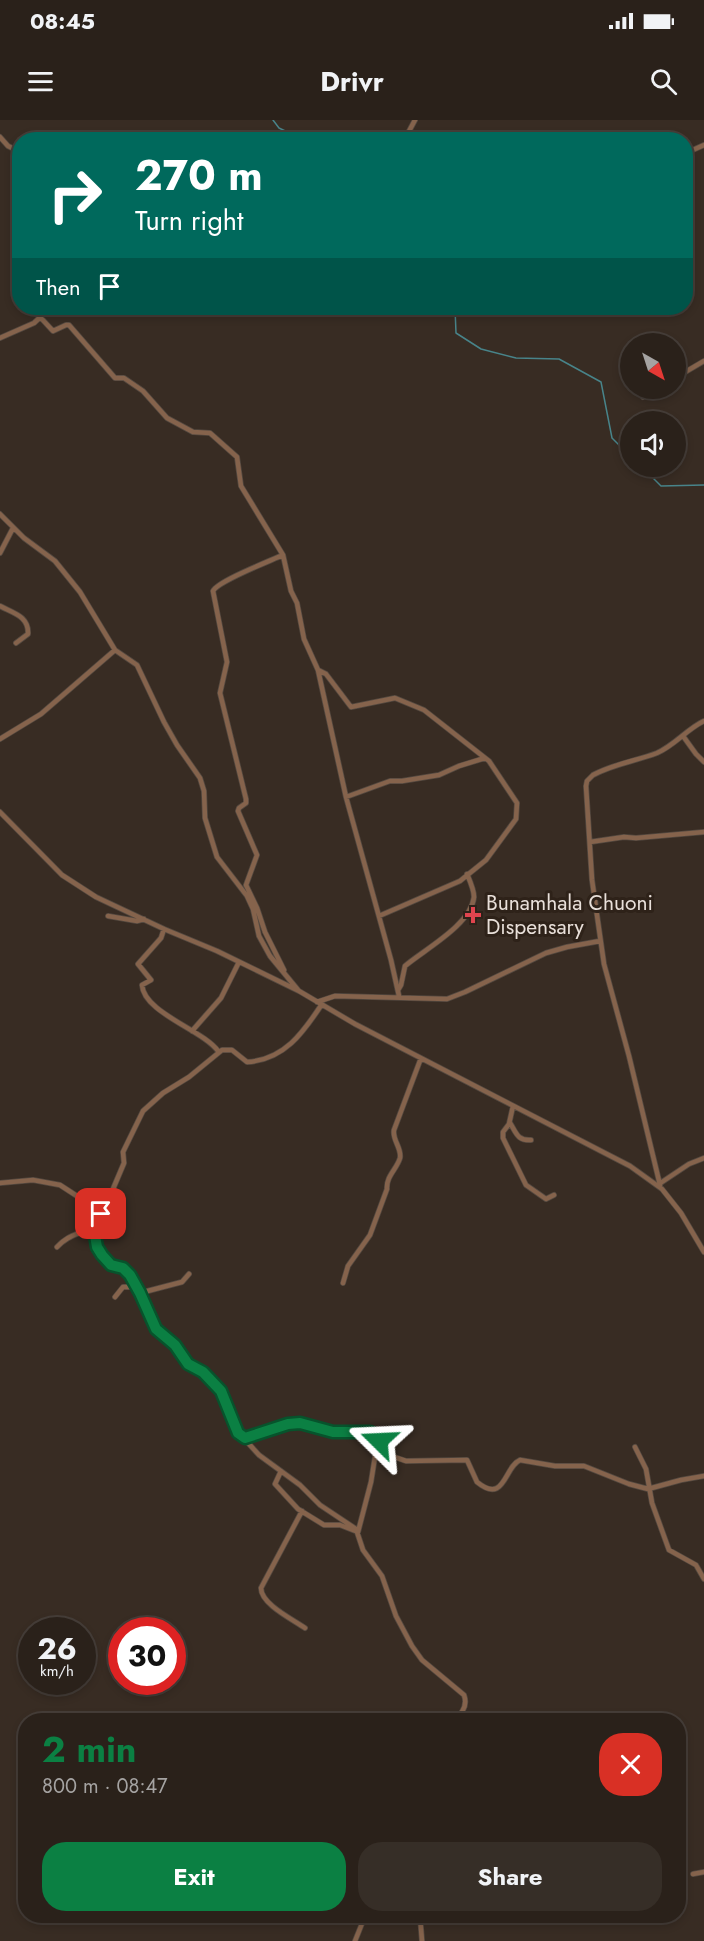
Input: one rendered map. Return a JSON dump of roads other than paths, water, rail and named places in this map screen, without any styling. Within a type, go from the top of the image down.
[{"type":"street","points":[[0,137],[12,148]]},
{"type":"street","points":[[0,339],[30,326],[44,315]]},
{"type":"street","points":[[41,318],[53,332],[69,325],[116,378],[124,378],[143,392],[167,418],[190,430],[210,433],[234,453],[239,465],[241,486],[284,555],[304,639],[318,670],[346,797],[398,993]]},
{"type":"street","points":[[686,372],[704,361]]},
{"type":"street","points":[[0,514],[13,528],[54,561],[73,583],[115,650],[137,664],[164,722],[200,778],[204,792],[205,818],[214,851],[247,896],[253,909],[259,936],[270,956],[299,991]]},
{"type":"street","points":[[0,553],[13,528]]},
{"type":"street","points":[[284,555],[228,580],[215,587],[213,591],[227,662],[220,693],[246,799],[246,803],[238,811],[257,855],[246,885],[287,977]]},
{"type":"street","points":[[0,606],[21,616],[28,627],[28,634],[16,642]]},
{"type":"street","points":[[0,739],[40,714],[115,650]]},
{"type":"street","points":[[318,670],[326,674],[351,707],[397,699],[429,713],[448,731],[485,758],[515,799],[518,811],[516,819],[489,857],[460,881],[379,916]]},
{"type":"street","points":[[660,1186],[627,1048],[607,981],[592,880],[586,786],[589,779],[598,772],[657,753],[704,721]]},
{"type":"street","points":[[683,736],[704,762]]},
{"type":"street","points":[[346,797],[390,781],[402,782],[439,775],[485,758]]},
{"type":"street","points":[[0,812],[62,875],[96,897],[299,991],[355,1024],[630,1166],[660,1186],[681,1213],[704,1252]]},
{"type":"street","points":[[590,842],[624,837],[641,838],[704,832]]},
{"type":"street","points":[[398,993],[405,966],[454,928],[468,911],[474,895],[467,874]]},
{"type":"street","points":[[108,916],[137,921],[144,919]]},
{"type":"street","points":[[164,929],[161,938],[138,964],[151,980],[142,985],[142,992],[163,1012],[210,1042],[218,1051]]},
{"type":"street","points":[[358,1532],[320,1505],[300,1485],[259,1455],[238,1433],[225,1398],[214,1383],[203,1372],[188,1364],[175,1345],[153,1326],[140,1293],[124,1269],[111,1265],[102,1255],[97,1247],[93,1226],[95,1219],[112,1206],[113,1189],[124,1163],[123,1152],[143,1111],[163,1093],[198,1070],[218,1051],[232,1050],[247,1062],[277,1054],[297,1039],[319,1003],[335,996],[398,993],[438,999],[455,997],[546,953],[600,941]]},
{"type":"street","points":[[192,1031],[221,998],[239,962]]},
{"type":"street","points":[[343,1283],[348,1266],[370,1235],[387,1189],[386,1183],[399,1159],[400,1152],[394,1141],[394,1130],[421,1058]]},
{"type":"street","points":[[513,1106],[510,1122],[518,1137],[531,1140]]},
{"type":"street","points":[[510,1122],[502,1136],[526,1185],[546,1199],[554,1195]]},
{"type":"street","points":[[660,1186],[689,1164],[704,1158]]},
{"type":"street","points":[[0,1183],[33,1180],[53,1183],[99,1209],[102,1213]]},
{"type":"street","points":[[57,1247],[70,1235],[93,1226]]},
{"type":"street","points":[[140,1293],[182,1282],[189,1274]]},
{"type":"street","points":[[115,1297],[123,1287],[136,1287]]},
{"type":"street","points":[[245,1438],[288,1424],[300,1423],[333,1432],[370,1432],[378,1438],[367,1500],[358,1532],[363,1550],[382,1576],[396,1616],[412,1646],[430,1667],[464,1695],[465,1707],[460,1713]]},
{"type":"street","points":[[635,1447],[646,1469],[648,1489],[669,1550],[696,1564],[704,1579]]},
{"type":"street","points":[[377,1451],[406,1461],[467,1460],[477,1482],[497,1488],[504,1484],[511,1466],[520,1460],[555,1466],[584,1466],[648,1489],[704,1476]]},
{"type":"street","points":[[281,1471],[276,1485],[295,1506],[324,1525],[340,1525],[358,1532]]},
{"type":"street","points":[[302,1511],[262,1585],[261,1592],[263,1597],[276,1609],[305,1628]]},
{"type":"street","points":[[693,1874],[704,1872]]},
{"type":"street","points":[[355,1941],[362,1923]]},
{"type":"street","points":[[421,1923],[422,1941]]},
{"type":"waterway","points":[[273,120],[279,128],[287,132]]},
{"type":"waterway","points":[[455,315],[456,333],[481,349],[516,358],[559,359],[601,382],[612,438],[620,446]]},
{"type":"waterway","points":[[652,477],[661,486],[704,485]]},
{"type":"place","name":"Bunamhala Chuoni Dispensary","points":[[473,915]]}]
